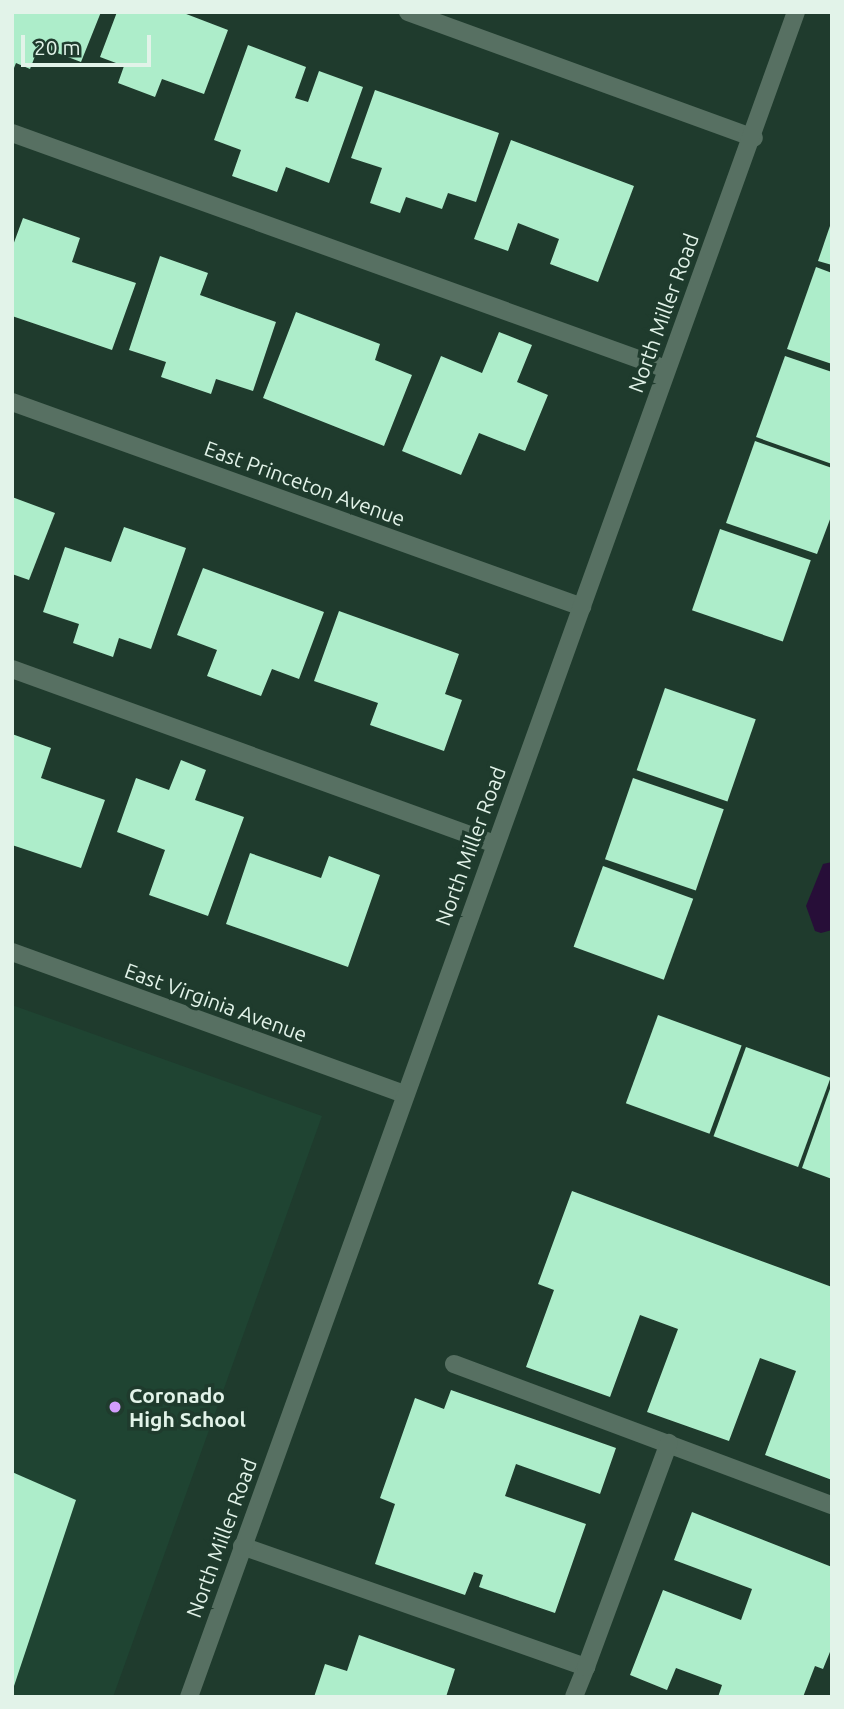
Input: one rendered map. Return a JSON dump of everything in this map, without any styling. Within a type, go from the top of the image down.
[{"type":"street","points":[[408,12],[754,138]]},
{"type":"street","name":"North Miller Road","points":[[189,1697],[666,369],[754,138],[796,12]]},
{"type":"street","points":[[12,133],[666,369]]},
{"type":"street","name":"East Princeton Avenue","points":[[12,402],[582,607]]},
{"type":"street","points":[[12,669],[495,844]]},
{"type":"street","name":"East Virginia Avenue","points":[[12,951],[404,1094]]},
{"type":"street","points":[[454,1364],[832,1505]]},
{"type":"street","points":[[574,1697],[669,1443]]},
{"type":"street","points":[[242,1546],[586,1667]]},
{"type":"shaded area","points":[[832,862],[832,930],[821,933],[815,931],[806,906],[823,864]]},
{"type":"shaded area","name":"Coronado High School","points":[[12,1005],[322,1116],[113,1697],[12,1697]]},
{"type":"building","points":[[12,12],[101,12],[81,62],[39,46],[30,69],[16,63],[12,73]]},
{"type":"building","points":[[117,12],[181,12],[228,30],[204,94],[162,79],[155,97],[118,83],[124,66],[100,57]]},
{"type":"building","points":[[248,45],[306,67],[295,98],[308,102],[319,71],[363,87],[329,183],[286,167],[277,192],[232,176],[241,150],[214,140]]},
{"type":"building","points":[[375,90],[499,133],[476,202],[448,193],[442,209],[406,197],[400,213],[370,203],[382,168],[351,158]]},
{"type":"building","points":[[511,140],[634,186],[598,282],[550,264],[559,239],[518,223],[508,251],[474,239]]},
{"type":"building","points":[[23,218],[80,238],[72,262],[136,283],[112,350],[12,316],[12,248]]},
{"type":"building","points":[[832,223],[832,265],[818,261]]},
{"type":"building","points":[[160,256],[208,273],[200,295],[276,322],[253,391],[216,379],[211,394],[161,377],[166,362],[129,350]]},
{"type":"building","points":[[816,267],[832,273],[832,364],[787,349]]},
{"type":"building","points":[[296,312],[380,344],[375,360],[412,375],[384,446],[263,398]]},
{"type":"building","points":[[499,332],[532,345],[517,382],[548,395],[525,451],[479,433],[461,475],[402,451],[441,356],[482,373]]},
{"type":"building","points":[[785,356],[832,372],[832,464],[756,437]]},
{"type":"building","points":[[755,441],[832,468],[832,514],[817,554],[726,523]]},
{"type":"building","points":[[12,497],[55,513],[29,580],[12,574]]},
{"type":"building","points":[[124,527],[186,548],[151,649],[119,638],[113,657],[73,643],[79,624],[43,612],[65,547],[111,562]]},
{"type":"building","points":[[720,529],[811,560],[783,642],[692,610]]},
{"type":"building","points":[[203,568],[324,612],[299,679],[272,669],[261,696],[207,676],[217,650],[177,635]]},
{"type":"building","points":[[339,611],[459,654],[445,694],[462,700],[444,751],[370,725],[378,703],[314,681]]},
{"type":"building","points":[[665,688],[756,719],[727,802],[637,770]]},
{"type":"building","points":[[12,734],[51,748],[41,778],[105,800],[81,868],[12,845]]},
{"type":"building","points":[[181,760],[206,770],[195,800],[244,817],[208,916],[149,895],[165,850],[117,832],[136,778],[169,790]]},
{"type":"building","points":[[633,778],[724,809],[696,891],[605,859]]},
{"type":"building","points":[[250,853],[321,878],[329,856],[380,875],[348,967],[226,924]]},
{"type":"building","points":[[603,866],[693,899],[664,980],[574,947]]},
{"type":"building","points":[[658,1015],[742,1045],[709,1134],[626,1103]]},
{"type":"building","points":[[746,1047],[831,1078],[798,1167],[714,1136]]},
{"type":"building","points":[[832,1086],[832,1179],[802,1168]]},
{"type":"building","points":[[572,1191],[832,1287],[832,1480],[765,1455],[796,1371],[760,1358],[729,1441],[647,1412],[678,1329],[640,1315],[610,1397],[526,1367],[554,1290],[538,1284]]},
{"type":"building","points":[[451,1390],[616,1448],[600,1494],[516,1464],[505,1496],[586,1524],[555,1613],[479,1587],[483,1575],[474,1572],[465,1595],[375,1564],[395,1504],[380,1498],[415,1398],[444,1409]]},
{"type":"building","points":[[12,1472],[76,1500],[13,1689],[12,1689]]},
{"type":"building","points":[[692,1512],[832,1567],[832,1647],[823,1669],[815,1666],[803,1697],[718,1697],[722,1685],[676,1668],[667,1690],[630,1675],[663,1590],[741,1620],[752,1589],[674,1560]]},
{"type":"building","points":[[359,1635],[455,1669],[446,1697],[314,1697],[325,1664],[347,1671]]},
{"type":"place","name":"Coronado High School","points":[[115,1407]]}]
